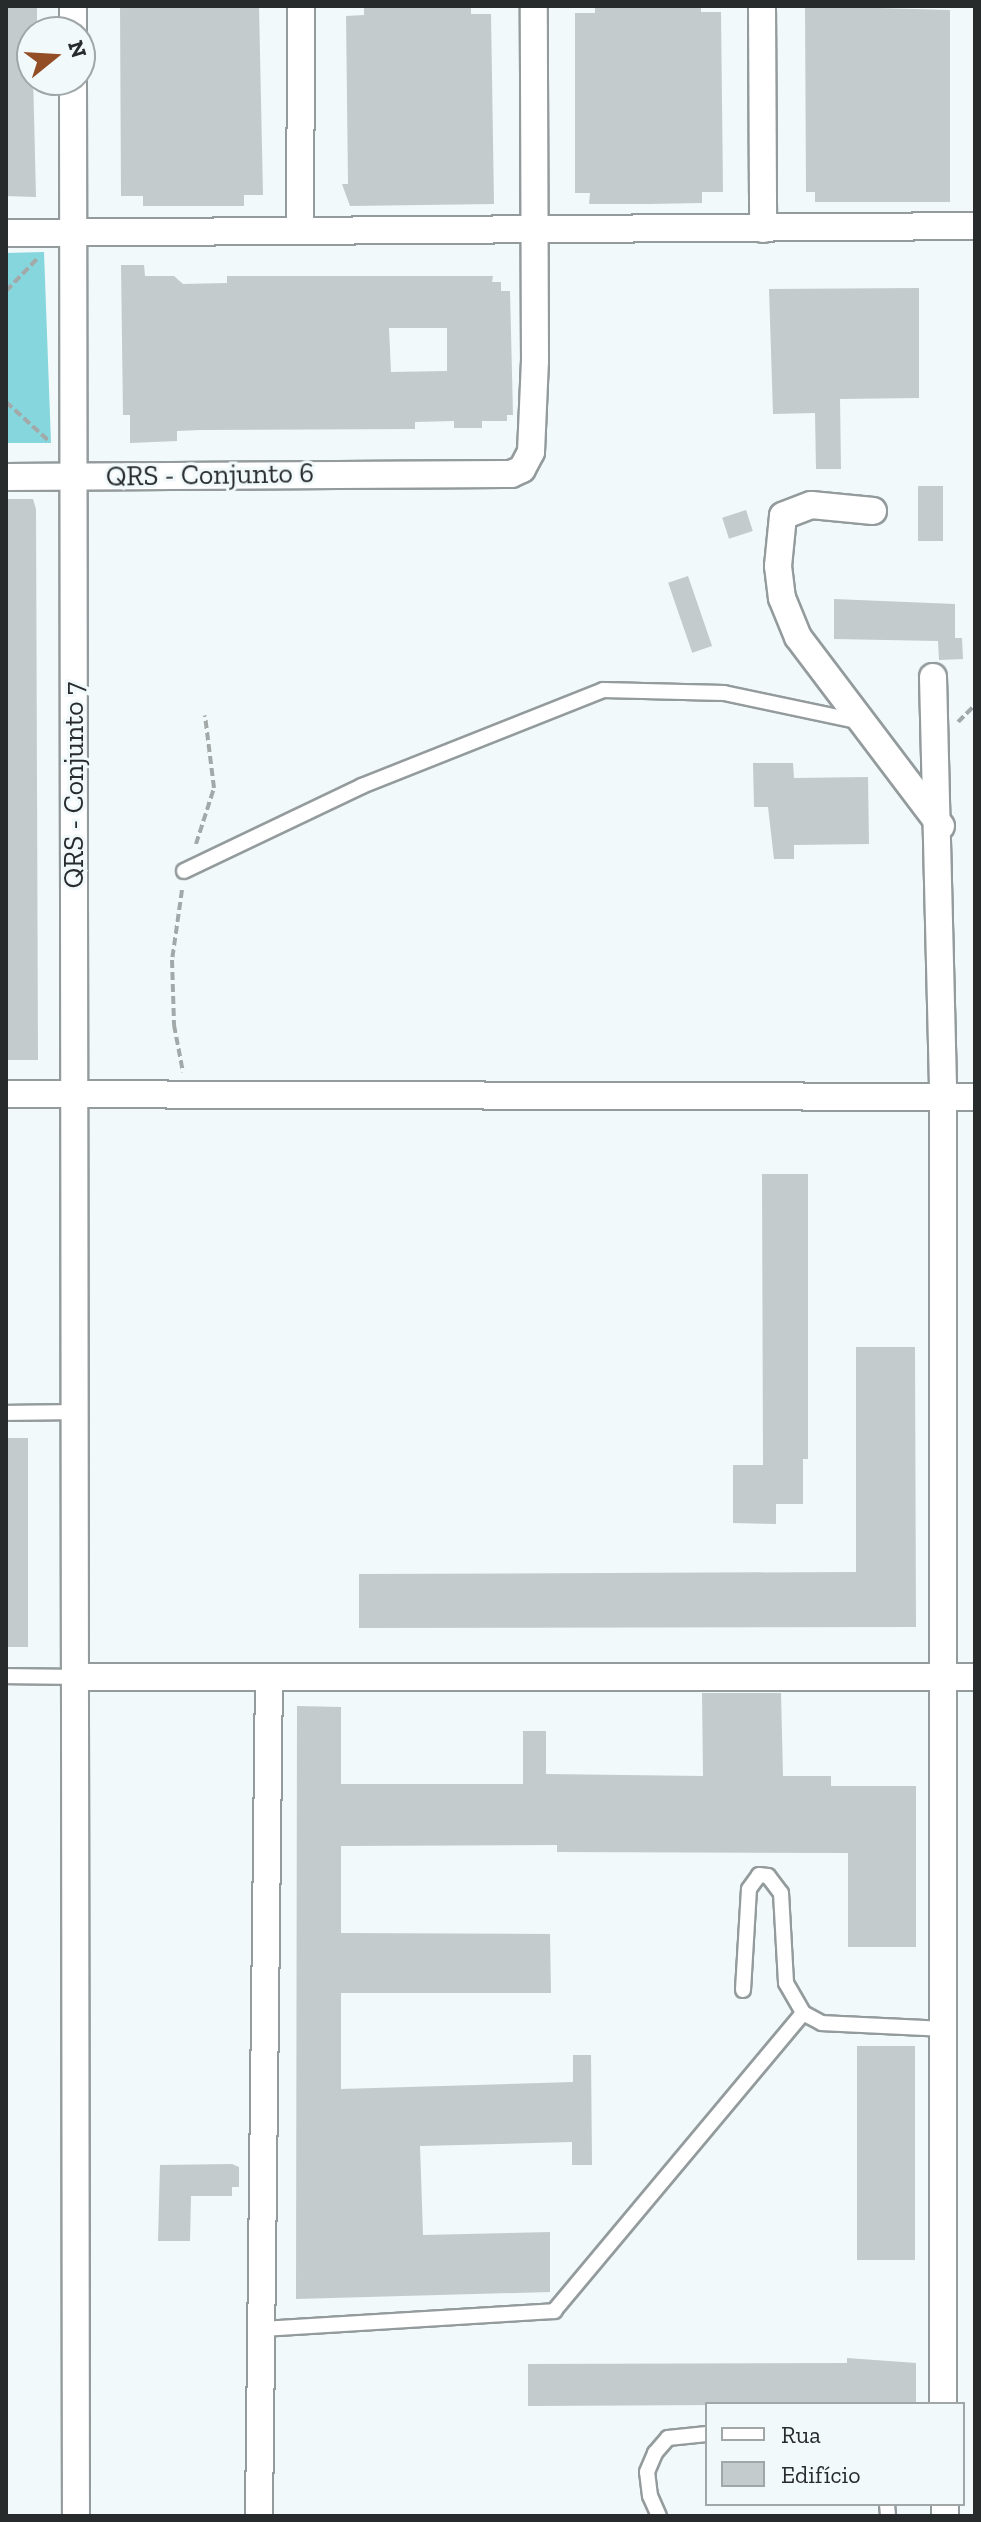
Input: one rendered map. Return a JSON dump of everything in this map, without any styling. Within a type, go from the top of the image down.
[{"type":"street","points":[[300,228],[301,6]]},
{"type":"street","points":[[534,6],[534,228]]},
{"type":"street","points":[[762,6],[763,229]]},
{"type":"street","name":"QRS - Conjunto 6","points":[[73,96],[74,476],[511,474],[522,469],[531,452],[534,228]]},
{"type":"street","points":[[6,233],[300,228],[975,226]]},
{"type":"street","points":[[6,477],[74,476]]},
{"type":"street","name":"QRS - Conjunto 7","points":[[74,476],[76,2516]]},
{"type":"street","points":[[873,511],[796,507],[783,516],[779,552],[787,617],[941,826]]},
{"type":"street","points":[[933,677],[941,826],[943,1098],[943,2402]]},
{"type":"street","points":[[6,1094],[975,1097]]},
{"type":"street","points":[[75,1677],[975,1677]]},
{"type":"street","points":[[259,2516],[269,1677]]},
{"type":"lane","points":[[184,871],[362,786],[603,690],[724,693],[862,722]]},
{"type":"lane","points":[[6,1413],[74,1412]]},
{"type":"lane","points":[[6,1676],[75,1677]]},
{"type":"lane","points":[[743,1990],[749,1889],[759,1875],[768,1876],[781,1893],[786,1983],[803,2013],[822,2023],[944,2029]]},
{"type":"lane","points":[[261,2329],[554,2311],[803,2013]]},
{"type":"lane","points":[[659,2516],[650,2496],[647,2472],[655,2453],[668,2438],[705,2434]]},
{"type":"path","points":[[6,402],[51,443]]},
{"type":"path","points":[[187,1094],[174,1025],[172,960],[184,871],[214,788],[205,716]]},
{"type":"shaded area","points":[[44,252],[51,443],[6,443],[6,253]]},
{"type":"building","points":[[6,6],[37,6],[37,16],[16,16],[16,96],[34,96],[36,197],[6,196]]},
{"type":"building","points":[[120,6],[259,6],[263,195],[244,195],[244,206],[143,206],[143,196],[121,196]]},
{"type":"building","points":[[364,6],[471,6],[471,14],[491,14],[494,204],[350,206],[342,184],[348,184],[346,16],[364,15]]},
{"type":"building","points":[[595,6],[701,6],[701,12],[721,12],[723,192],[702,192],[702,203],[649,204],[589,204],[590,193],[575,193],[575,13],[595,13]]},
{"type":"building","points":[[805,6],[950,10],[950,202],[815,202],[815,192],[806,192]]},
{"type":"building","points":[[121,265],[144,265],[145,276],[174,276],[183,284],[227,283],[227,276],[493,276],[492,282],[501,282],[501,291],[510,291],[513,415],[507,415],[507,421],[482,421],[482,428],[454,428],[454,421],[415,422],[415,429],[177,431],[177,441],[130,443],[130,415],[123,415]],"holes":[[[389,328],[447,328],[447,371],[391,372]]]},
{"type":"building","points":[[919,288],[919,398],[840,399],[841,469],[816,469],[815,413],[773,414],[769,289]]},
{"type":"building","points":[[918,486],[943,486],[943,541],[918,541]]},
{"type":"building","points":[[6,499],[33,499],[36,509],[38,1060],[6,1060]]},
{"type":"building","points":[[746,510],[753,531],[729,539],[722,518]]},
{"type":"building","points":[[688,576],[712,646],[692,653],[668,583]]},
{"type":"building","points":[[834,599],[955,604],[955,638],[962,638],[963,659],[939,660],[938,641],[834,639]]},
{"type":"building","points":[[753,763],[793,763],[794,778],[868,777],[869,844],[794,845],[794,859],[774,859],[768,807],[754,807]]},
{"type":"building","points":[[762,1174],[808,1174],[808,1459],[803,1459],[803,1504],[776,1504],[776,1524],[733,1523],[733,1465],[763,1465]]},
{"type":"building","points":[[856,1347],[915,1347],[916,1627],[359,1628],[359,1574],[856,1572]]},
{"type":"building","points":[[6,1438],[28,1438],[28,1647],[6,1647]]},
{"type":"building","points":[[702,1693],[781,1693],[783,1776],[831,1776],[831,1786],[916,1786],[916,1947],[848,1947],[848,1853],[557,1852],[557,1845],[341,1846],[341,1933],[550,1934],[551,1993],[341,1993],[341,2089],[573,2082],[573,2055],[591,2055],[592,2165],[572,2165],[572,2142],[420,2146],[423,2235],[550,2232],[550,2292],[296,2299],[297,1706],[341,1707],[341,1784],[523,1784],[523,1731],[546,1731],[546,1774],[703,1776]]},
{"type":"building","points":[[857,2046],[915,2046],[915,2260],[857,2260]]},
{"type":"building","points":[[232,2164],[239,2167],[239,2187],[232,2187],[232,2196],[191,2196],[190,2241],[158,2241],[160,2165]]},
{"type":"building","points":[[847,2358],[916,2363],[916,2402],[528,2406],[528,2364],[847,2363]]}]
